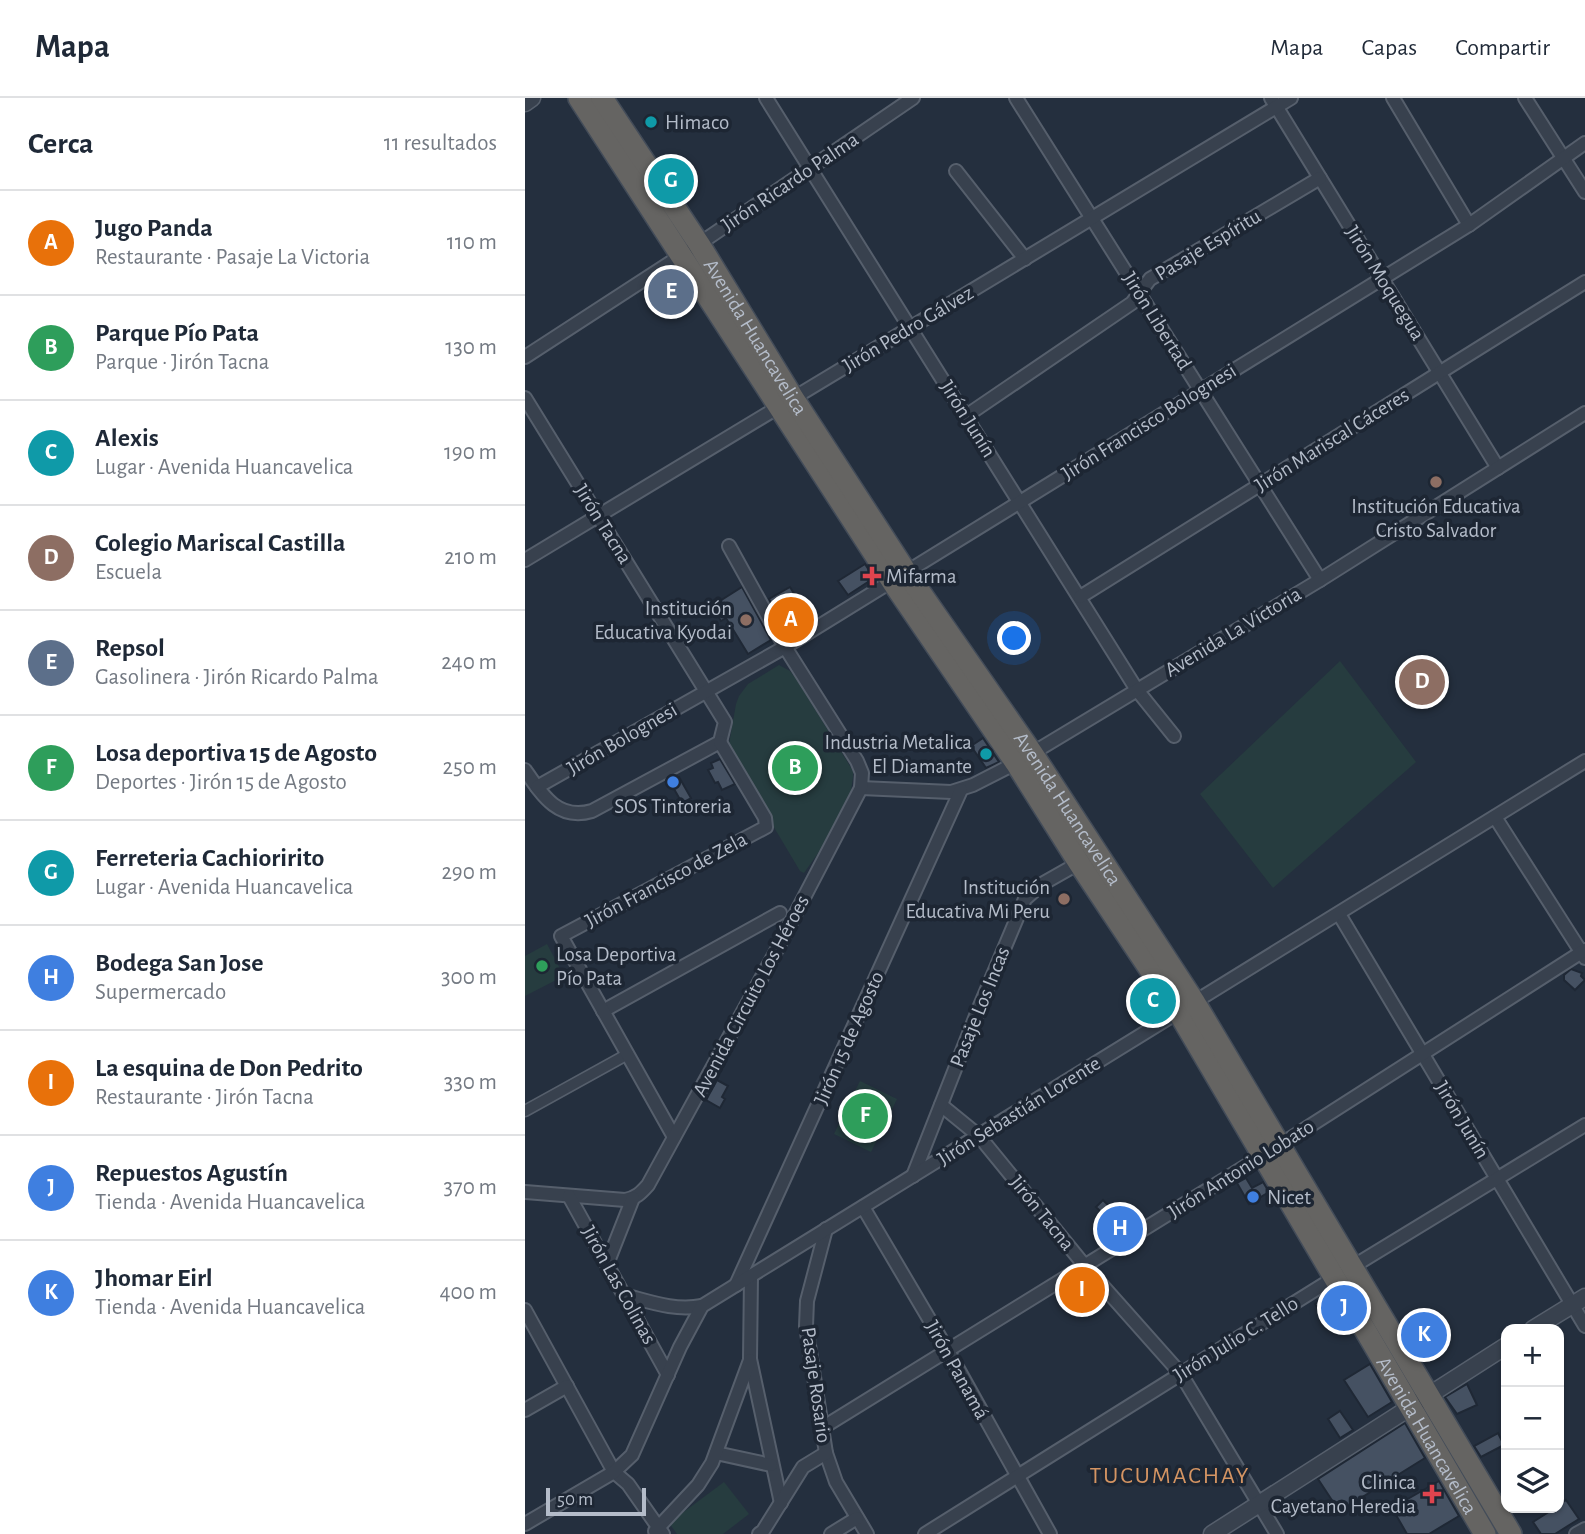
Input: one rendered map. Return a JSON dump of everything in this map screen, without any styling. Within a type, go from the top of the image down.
[{"type":"highway","name":"Avenida Huancavelica","points":[[579,98],[691,249]]},
{"type":"highway","name":"Avenida Huancavelica","points":[[602,98],[786,402],[899,577],[1024,758],[1187,1008],[1343,1273],[1410,1407],[1485,1534]]},
{"type":"highway","name":"Avenida Huancavelica","points":[[1024,758],[1079,863],[1187,1008]]},
{"type":"highway","name":"Avenida Huancavelica","points":[[1343,1273],[1429,1396],[1511,1534]]},
{"type":"street","points":[[525,103],[532,98]]},
{"type":"street","name":"Jirón Junín","points":[[767,98],[1137,690],[1174,736]]},
{"type":"street","name":"Jirón Ricardo Palma","points":[[525,357],[691,249],[913,98]]},
{"type":"street","name":"Jirón Libertad","points":[[1016,98],[1320,580]]},
{"type":"street","name":"Jirón Pedro Gálvez","points":[[525,560],[1092,218],[1274,102],[1291,98]]},
{"type":"street","points":[[1393,98],[1469,225]]},
{"type":"street","points":[[1525,98],[1585,192]]},
{"type":"street","name":"Jirón Moquegua","points":[[1274,102],[1498,468]]},
{"type":"street","name":"Jirón Francisco Bolognesi","points":[[706,691],[785,647],[1469,225],[1585,143]]},
{"type":"street","points":[[956,171],[1025,258]]},
{"type":"street","name":"Pasaje Espíritu","points":[[966,416],[1132,303],[1150,279],[1320,178]]},
{"type":"street","name":"Jirón Mariscal Cáceres","points":[[1080,597],[1585,282]]},
{"type":"street","name":"Jirón Tacna","points":[[525,398],[725,722],[720,742]]},
{"type":"street","name":"Avenida La Victoria","points":[[862,788],[951,792],[961,790],[1024,758],[1320,580],[1585,413]]},
{"type":"street","points":[[729,546],[785,647],[857,761],[862,773],[862,788]]},
{"type":"street","name":"Jirón Bolognesi","points":[[537,787],[706,691]]},
{"type":"street","points":[[525,770],[537,787],[565,813],[584,813],[599,808],[720,742]]},
{"type":"street","name":"Jirón Francisco de Zela","points":[[603,1011],[561,936],[766,827],[720,742]]},
{"type":"street","name":"Jirón Sebastián Lorente","points":[[702,1306],[1585,761]]},
{"type":"street","name":"Avenida Circuito Los Héroes","points":[[607,1264],[633,1198],[648,1185],[862,788]]},
{"type":"street","name":"Jirón 15 de Agosto","points":[[736,1285],[961,790]]},
{"type":"street","points":[[1495,817],[1584,953]]},
{"type":"street","name":"Pasaje Los Incas","points":[[913,1177],[1025,899],[1042,884],[1079,863]]},
{"type":"street","points":[[674,1137],[603,1011],[780,912]]},
{"type":"street","name":"Jirón Junín","points":[[1339,914],[1497,1179],[1579,1301],[1585,1326]]},
{"type":"street","name":"Jirón Antonio Lobato","points":[[822,1428],[1584,953]]},
{"type":"street","points":[[525,1111],[628,1054]]},
{"type":"street","name":"Jirón Tacna","points":[[941,1105],[979,1136],[1085,1266],[1181,1374],[1277,1534]]},
{"type":"street","name":"Jirón Julio C. Tello","points":[[925,1534],[1585,1125]]},
{"type":"street","points":[[525,1192],[618,1200],[633,1198]]},
{"type":"street","name":"Jirón Las Colinas","points":[[569,1196],[668,1375]]},
{"type":"street","name":"Jirón Panamá","points":[[863,1207],[1050,1534]]},
{"type":"street","name":"Pasaje Rosario","points":[[826,1229],[807,1301],[807,1326],[826,1453],[836,1482],[867,1534]]},
{"type":"street","points":[[751,1276],[750,1359],[781,1503]]},
{"type":"street","points":[[624,1294],[667,1307],[702,1306]]},
{"type":"street","points":[[1541,1324],[1579,1301]]},
{"type":"street","points":[[525,1524],[614,1472],[632,1455],[702,1306]]},
{"type":"street","points":[[525,1310],[614,1472],[628,1484],[658,1532],[698,1485],[716,1453],[750,1359]]},
{"type":"street","points":[[1212,1534],[1501,1349]]},
{"type":"street","points":[[525,1410],[567,1386]]},
{"type":"street","points":[[716,1453],[771,1465]]},
{"type":"street","points":[[762,1533],[803,1467],[826,1453]]},
{"type":"street","points":[[831,1534],[857,1518]]},
{"type":"street","points":[[1576,1534],[1585,1528]]},
{"type":"green space","points":[[1340,661],[1416,762],[1273,888],[1200,794]]},
{"type":"green space","points":[[779,665],[790,671],[797,680],[853,771],[851,791],[828,839],[804,873],[800,871],[728,750],[739,696],[748,684]]},
{"type":"green space","name":"Losa Deportiva Pío Pata","points":[[547,944],[564,976],[525,996],[525,956]]},
{"type":"green space","points":[[860,1081],[897,1099],[871,1152],[834,1134]]},
{"type":"green space","points":[[724,1482],[749,1514],[723,1534],[677,1534],[669,1523]]},
{"type":"building","points":[[666,158],[690,195],[685,199],[660,162]]},
{"type":"building","points":[[677,273],[691,296],[664,312],[650,289]]},
{"type":"building","points":[[865,564],[874,578],[848,595],[838,581]]},
{"type":"building","name":"Institución Educativa Kyodai","points":[[742,587],[771,640],[748,654],[726,618],[721,621],[712,606]]},
{"type":"building","points":[[790,587],[807,615],[794,623],[778,616],[769,599]]},
{"type":"building","name":"Industria Metalica El Diamante","points":[[983,738],[999,762],[986,768],[971,746]]},
{"type":"building","points":[[720,759],[735,784],[722,790],[708,770],[713,768],[711,763]]},
{"type":"building","points":[[679,777],[691,798],[682,803],[670,782]]},
{"type":"building","points":[[1571,969],[1582,973],[1581,976],[1585,980],[1575,990],[1564,980],[1564,975]]},
{"type":"building","points":[[1151,995],[1162,1011],[1147,1021],[1140,1010]]},
{"type":"building","points":[[717,1080],[728,1086],[720,1108],[706,1100]]},
{"type":"building","name":"Nicet","points":[[1246,1178],[1252,1188],[1263,1182],[1269,1192],[1249,1204],[1237,1183]]},
{"type":"building","points":[[1103,1200],[1130,1228],[1112,1238],[1102,1227],[1111,1222],[1096,1207]]},
{"type":"building","points":[[1329,1295],[1341,1314],[1327,1323],[1315,1304]]},
{"type":"building","points":[[1370,1364],[1392,1402],[1368,1417],[1344,1380]]},
{"type":"building","points":[[1467,1384],[1477,1405],[1457,1414],[1445,1397]]},
{"type":"building","points":[[1340,1411],[1353,1430],[1340,1438],[1328,1419]]},
{"type":"building","points":[[1405,1423],[1425,1458],[1353,1503],[1354,1506],[1341,1514],[1318,1479]]},
{"type":"building","points":[[1498,1433],[1501,1439],[1501,1447],[1481,1457],[1474,1446]]},
{"type":"building","name":"Clinica Cayetano Heredia","points":[[1439,1481],[1459,1516],[1429,1534],[1407,1534],[1392,1508]]},
{"type":"building","points":[[1566,1500],[1579,1519],[1555,1534],[1541,1534],[1533,1522],[1547,1513],[1564,1513]]},
{"type":"place","name":"Himaco","points":[[651,122]]},
{"type":"place","name":"Ferreteria Cachioririto","points":[[671,181]]},
{"type":"place","name":"Repsol","points":[[671,292]]},
{"type":"place","name":"Institución Educativa Cristo Salvador","points":[[1436,482]]},
{"type":"place","name":"Mifarma","points":[[872,576]]},
{"type":"place","name":"Institución Educativa Kyodai","points":[[746,620]]},
{"type":"place","name":"Jugo Panda","points":[[791,620]]},
{"type":"place","name":"Colegio Mariscal Castilla","points":[[1422,682]]},
{"type":"place","name":"Industria Metalica El Diamante","points":[[986,754]]},
{"type":"place","name":"Parque Pío Pata","points":[[795,768]]},
{"type":"place","name":"SOS Tintoreria","points":[[673,782]]},
{"type":"place","name":"Institución Educativa Mi Peru","points":[[1064,899]]},
{"type":"place","name":"Losa Deportiva Pío Pata","points":[[542,966]]},
{"type":"place","name":"Alexis","points":[[1153,1001]]},
{"type":"place","name":"Losa deportiva 15 de Agosto","points":[[865,1116]]},
{"type":"place","name":"Nicet","points":[[1253,1197]]},
{"type":"place","name":"Bodega San Jose","points":[[1120,1229]]},
{"type":"place","name":"La esquina de Don Pedrito","points":[[1082,1290]]},
{"type":"place","name":"Repuestos Agustín","points":[[1344,1308]]},
{"type":"place","name":"Jhomar Eirl","points":[[1424,1335]]},
{"type":"place","name":"Clinica Cayetano Heredia","points":[[1432,1494]]},
{"type":"district","name":"TUCUMACHAY","points":[[1170,1476]]}]
